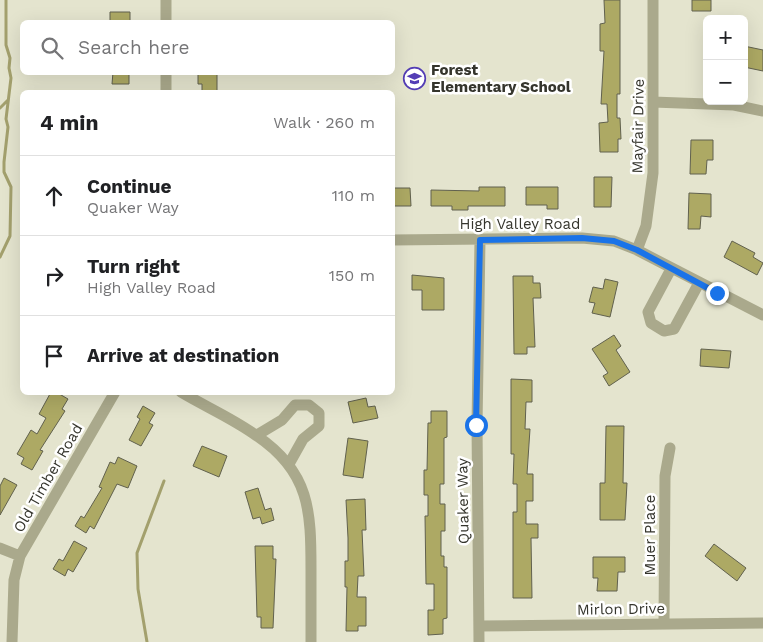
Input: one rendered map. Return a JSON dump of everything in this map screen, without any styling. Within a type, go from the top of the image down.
[{"type":"street","points":[[166,0],[166,20]]},
{"type":"street","name":"Mayfair Drive","points":[[637,250],[646,226],[653,174],[653,0]]},
{"type":"street","points":[[166,75],[166,90]]},
{"type":"street","points":[[654,102],[734,105],[763,111]]},
{"type":"street","name":"High Valley Road","points":[[395,240],[601,239],[614,241],[637,250],[763,315]]},
{"type":"street","name":"Quaker Way","points":[[480,240],[476,425],[480,642]]},
{"type":"street","points":[[671,269],[648,312],[651,323],[664,330],[674,329],[699,283]]},
{"type":"street","name":"Old Timber Road","points":[[12,642],[14,580],[20,556],[113,395]]},
{"type":"street","points":[[186,395],[256,435],[289,464],[305,497],[311,521],[311,642]]},
{"type":"street","points":[[256,435],[282,420],[295,405],[308,405],[319,413],[319,426],[303,438],[289,464]]},
{"type":"street","name":"Muer Place","points":[[664,623],[665,476],[670,448]]},
{"type":"street","points":[[0,548],[20,556]]},
{"type":"street","name":"Mirlon Drive","points":[[480,626],[763,623]]},
{"type":"building","points":[[604,0],[620,0],[620,94],[617,94],[617,118],[620,118],[621,139],[618,139],[618,152],[600,152],[599,123],[608,122],[607,104],[601,104],[604,51],[600,51],[600,24],[605,23]]},
{"type":"building","points":[[692,0],[711,0],[711,11],[692,11]]},
{"type":"building","points":[[110,12],[130,12],[130,20],[110,20]]},
{"type":"building","points":[[748,47],[763,50],[763,71],[748,68]]},
{"type":"building","points":[[113,75],[129,75],[129,84],[112,84]]},
{"type":"building","points":[[198,75],[217,75],[217,90],[202,90],[202,84],[198,84]]},
{"type":"building","points":[[691,140],[713,140],[713,160],[707,160],[706,174],[690,174]]},
{"type":"building","points":[[594,177],[612,177],[611,207],[594,207]]},
{"type":"building","points":[[479,187],[505,187],[505,206],[468,206],[468,210],[452,210],[452,206],[431,206],[431,190],[479,191]]},
{"type":"building","points":[[526,187],[558,187],[558,209],[547,209],[547,205],[526,205]]},
{"type":"building","points":[[395,188],[410,188],[411,206],[395,206]]},
{"type":"building","points":[[689,193],[711,194],[711,217],[701,216],[700,229],[688,229]]},
{"type":"building","points":[[732,241],[755,253],[753,257],[763,263],[757,275],[724,257]]},
{"type":"building","points":[[412,275],[444,278],[444,310],[422,310],[422,290],[412,290]]},
{"type":"building","points":[[513,276],[533,276],[533,283],[540,283],[541,298],[533,298],[535,347],[527,347],[527,354],[514,354]]},
{"type":"building","points":[[605,279],[618,282],[610,317],[592,313],[595,303],[589,302],[593,287],[603,289]]},
{"type":"building","points":[[614,335],[621,346],[616,350],[630,372],[609,386],[603,376],[608,373],[592,349]]},
{"type":"building","points":[[701,349],[731,351],[729,368],[700,366]]},
{"type":"building","points":[[511,379],[532,380],[532,402],[526,402],[525,429],[530,429],[527,474],[533,474],[533,501],[526,501],[526,524],[538,524],[538,538],[531,538],[532,598],[513,598],[513,512],[517,512],[517,484],[513,484],[514,454],[511,454]]},
{"type":"building","points":[[49,395],[61,395],[68,399],[62,409],[65,411],[40,450],[43,451],[32,470],[21,464],[24,458],[17,454],[31,430],[37,434],[46,418],[39,414]]},
{"type":"building","points":[[366,398],[368,407],[375,406],[378,418],[353,423],[348,402]]},
{"type":"building","points":[[143,406],[155,413],[149,423],[153,425],[141,446],[129,440],[140,419],[137,417]]},
{"type":"building","points":[[431,411],[447,411],[447,437],[444,438],[444,484],[440,484],[440,504],[445,504],[445,531],[441,531],[441,556],[444,556],[444,567],[447,567],[447,618],[443,619],[443,634],[428,635],[428,610],[434,610],[434,584],[426,584],[425,516],[428,516],[428,495],[424,495],[424,470],[427,470],[428,423],[431,423]]},
{"type":"building","points":[[606,426],[624,426],[623,483],[627,483],[625,520],[600,520],[600,483],[605,483]]},
{"type":"building","points":[[348,438],[368,441],[363,478],[343,475]]},
{"type":"building","points":[[202,446],[227,456],[219,477],[193,466]]},
{"type":"building","points":[[118,457],[137,466],[128,488],[117,484],[94,529],[90,526],[86,533],[75,526],[81,516],[84,518],[102,488],[99,487],[110,462],[115,464]]},
{"type":"building","points":[[4,478],[17,485],[0,515],[0,486]]},
{"type":"building","points":[[258,488],[265,510],[271,508],[274,520],[262,524],[260,517],[253,519],[245,492]]},
{"type":"building","points":[[365,499],[366,530],[362,530],[364,576],[358,576],[357,597],[366,597],[366,626],[358,626],[358,631],[346,631],[347,587],[345,587],[345,561],[348,561],[348,538],[346,500]]},
{"type":"building","points":[[74,541],[87,548],[73,572],[68,569],[65,576],[53,569],[59,559],[63,561]]},
{"type":"building","points":[[714,544],[746,568],[737,581],[705,556]]},
{"type":"building","points":[[255,546],[273,546],[273,559],[276,559],[273,628],[261,628],[261,617],[257,617]]},
{"type":"building","points":[[593,557],[625,557],[625,572],[618,572],[617,591],[597,591],[598,578],[593,578]]},
{"type":"waterway","points":[[0,257],[10,236],[11,187],[4,172],[8,127],[6,119],[11,78],[10,58],[6,45],[6,0]]},
{"type":"waterway","points":[[0,108],[8,100]]},
{"type":"waterway","points":[[147,642],[138,589],[137,553],[164,481]]},
{"type":"place","name":"Forest Elementary School","points":[[415,79]]},
{"type":"route","points":[[476,425],[480,240],[582,238],[614,241],[645,254],[717,293]]}]
